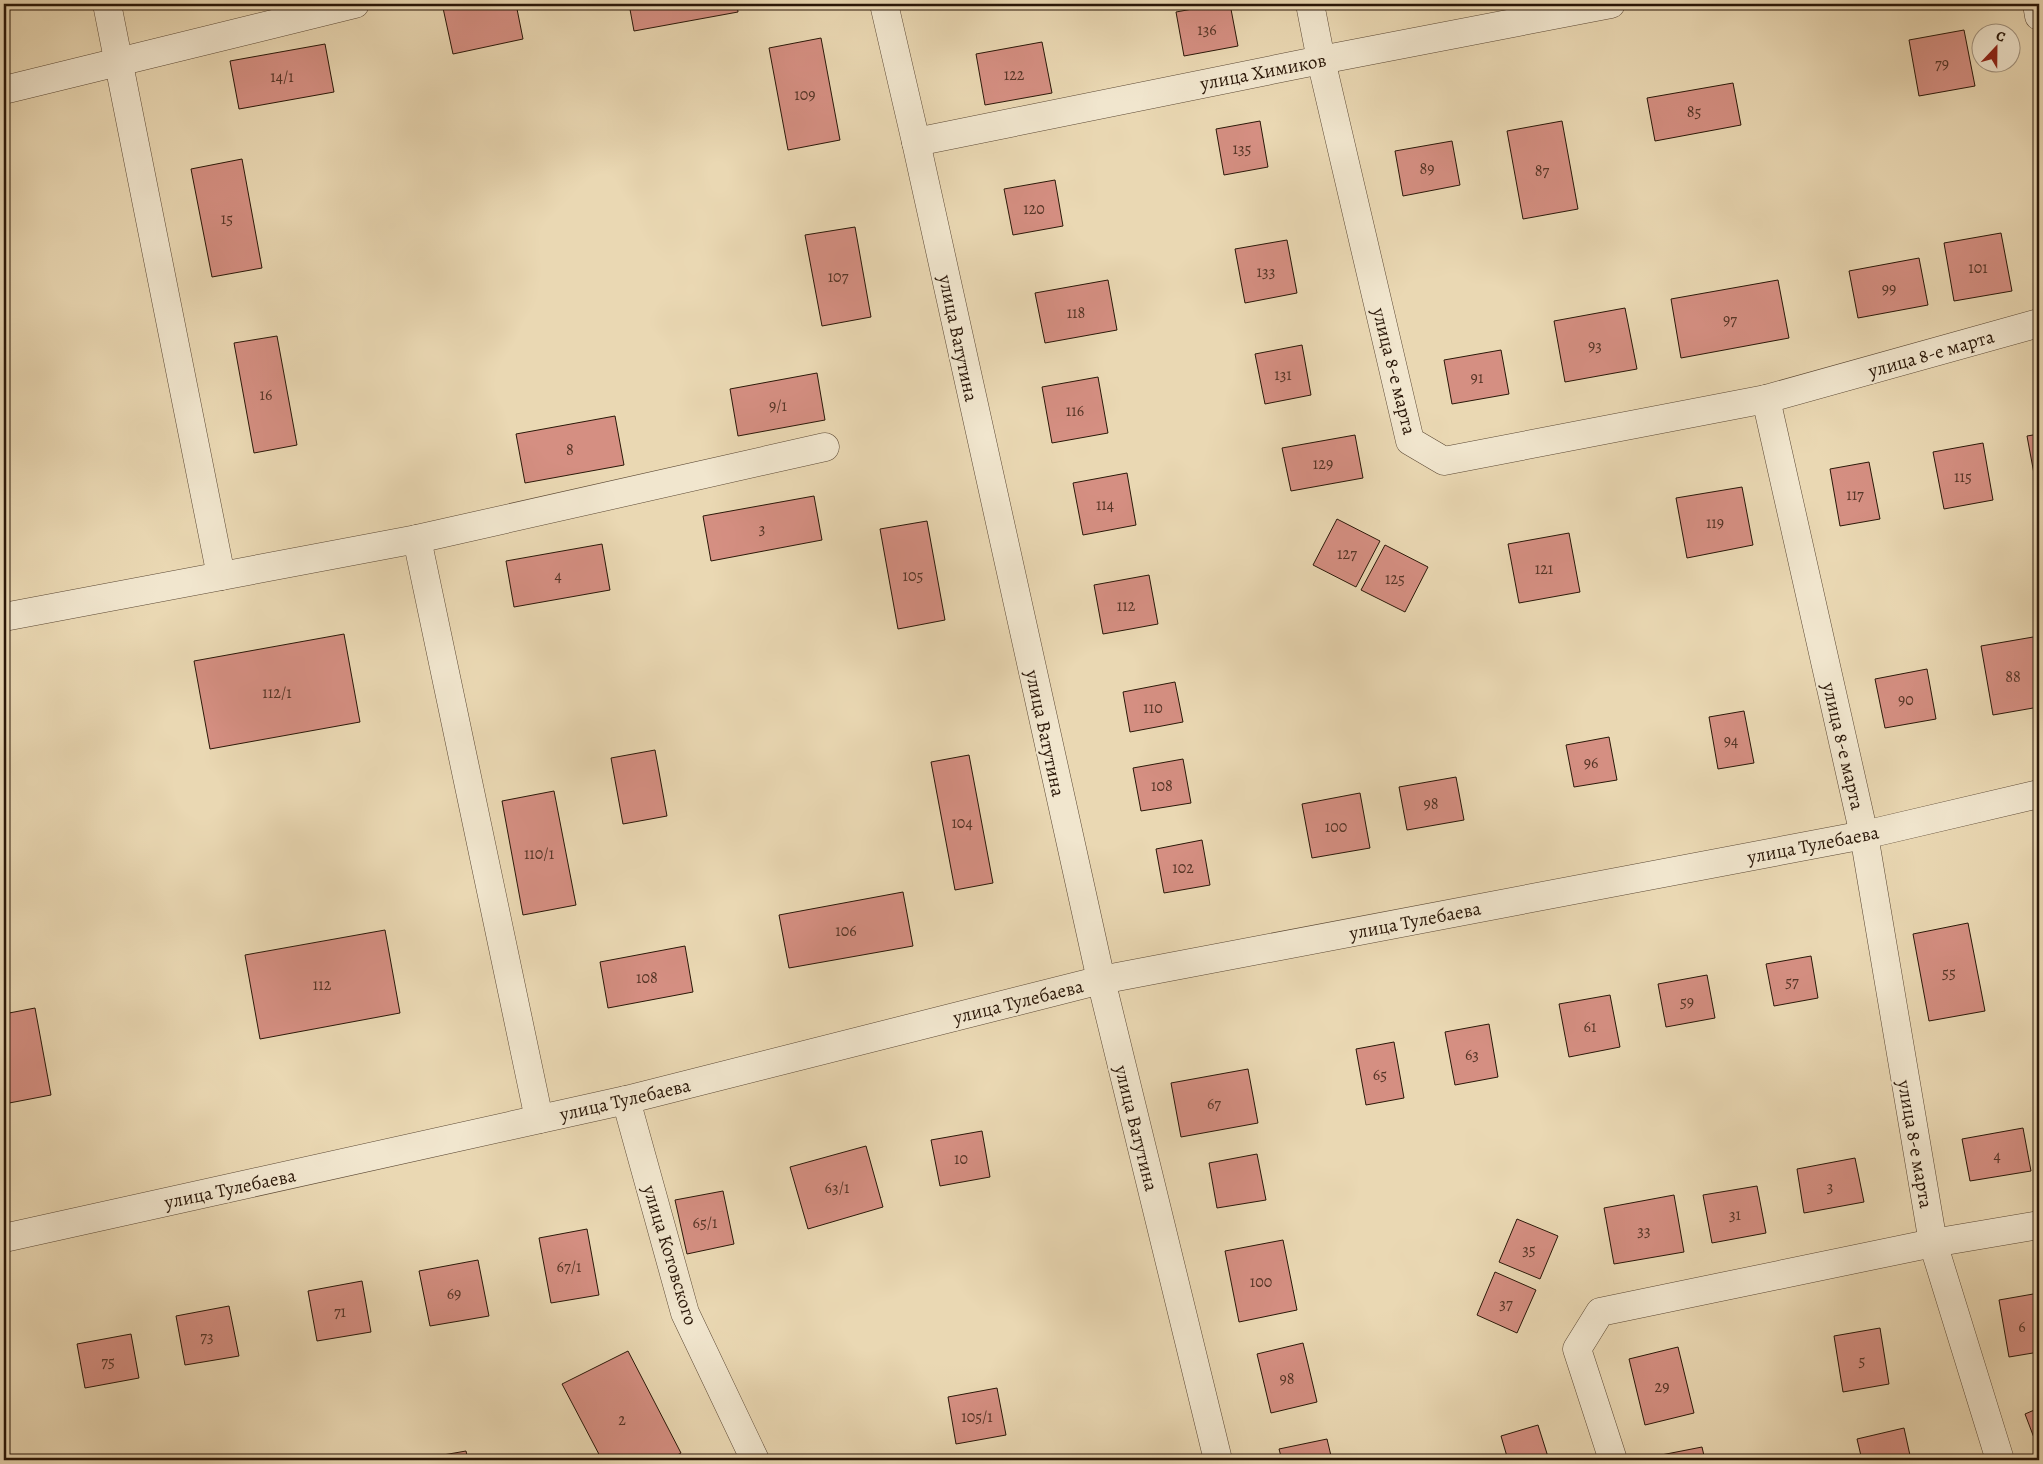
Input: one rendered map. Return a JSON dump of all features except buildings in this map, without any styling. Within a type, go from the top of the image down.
[{"type":"street","points":[[107,4],[221,576]]},
{"type":"street","points":[[4,90],[355,4]]},
{"type":"street","name":"улица Ватутина","points":[[884,4],[1101,980],[1218,1460]]},
{"type":"street","name":"улица 8-е марта","points":[[1310,4],[1321,60],[1410,441],[1444,461],[1766,399],[2039,323]]},
{"type":"street","name":"улица Химиков","points":[[916,142],[1321,60],[1611,4]]},
{"type":"street","points":[[2036,4],[2039,16]]},
{"type":"street","name":"улица 8-е марта","points":[[1766,399],[1864,834],[1933,1243],[2000,1460]]},
{"type":"street","points":[[4,616],[417,539],[825,447]]},
{"type":"street","points":[[417,539],[539,1119]]},
{"type":"street","name":"улица Тулебаева","points":[[4,1238],[626,1100],[1101,980],[1864,834],[2039,794]]},
{"type":"street","name":"улица Котовского","points":[[626,1100],[685,1313],[755,1460]]},
{"type":"street","points":[[1613,1460],[1577,1349],[1600,1312],[1933,1243],[2039,1225]]}]
